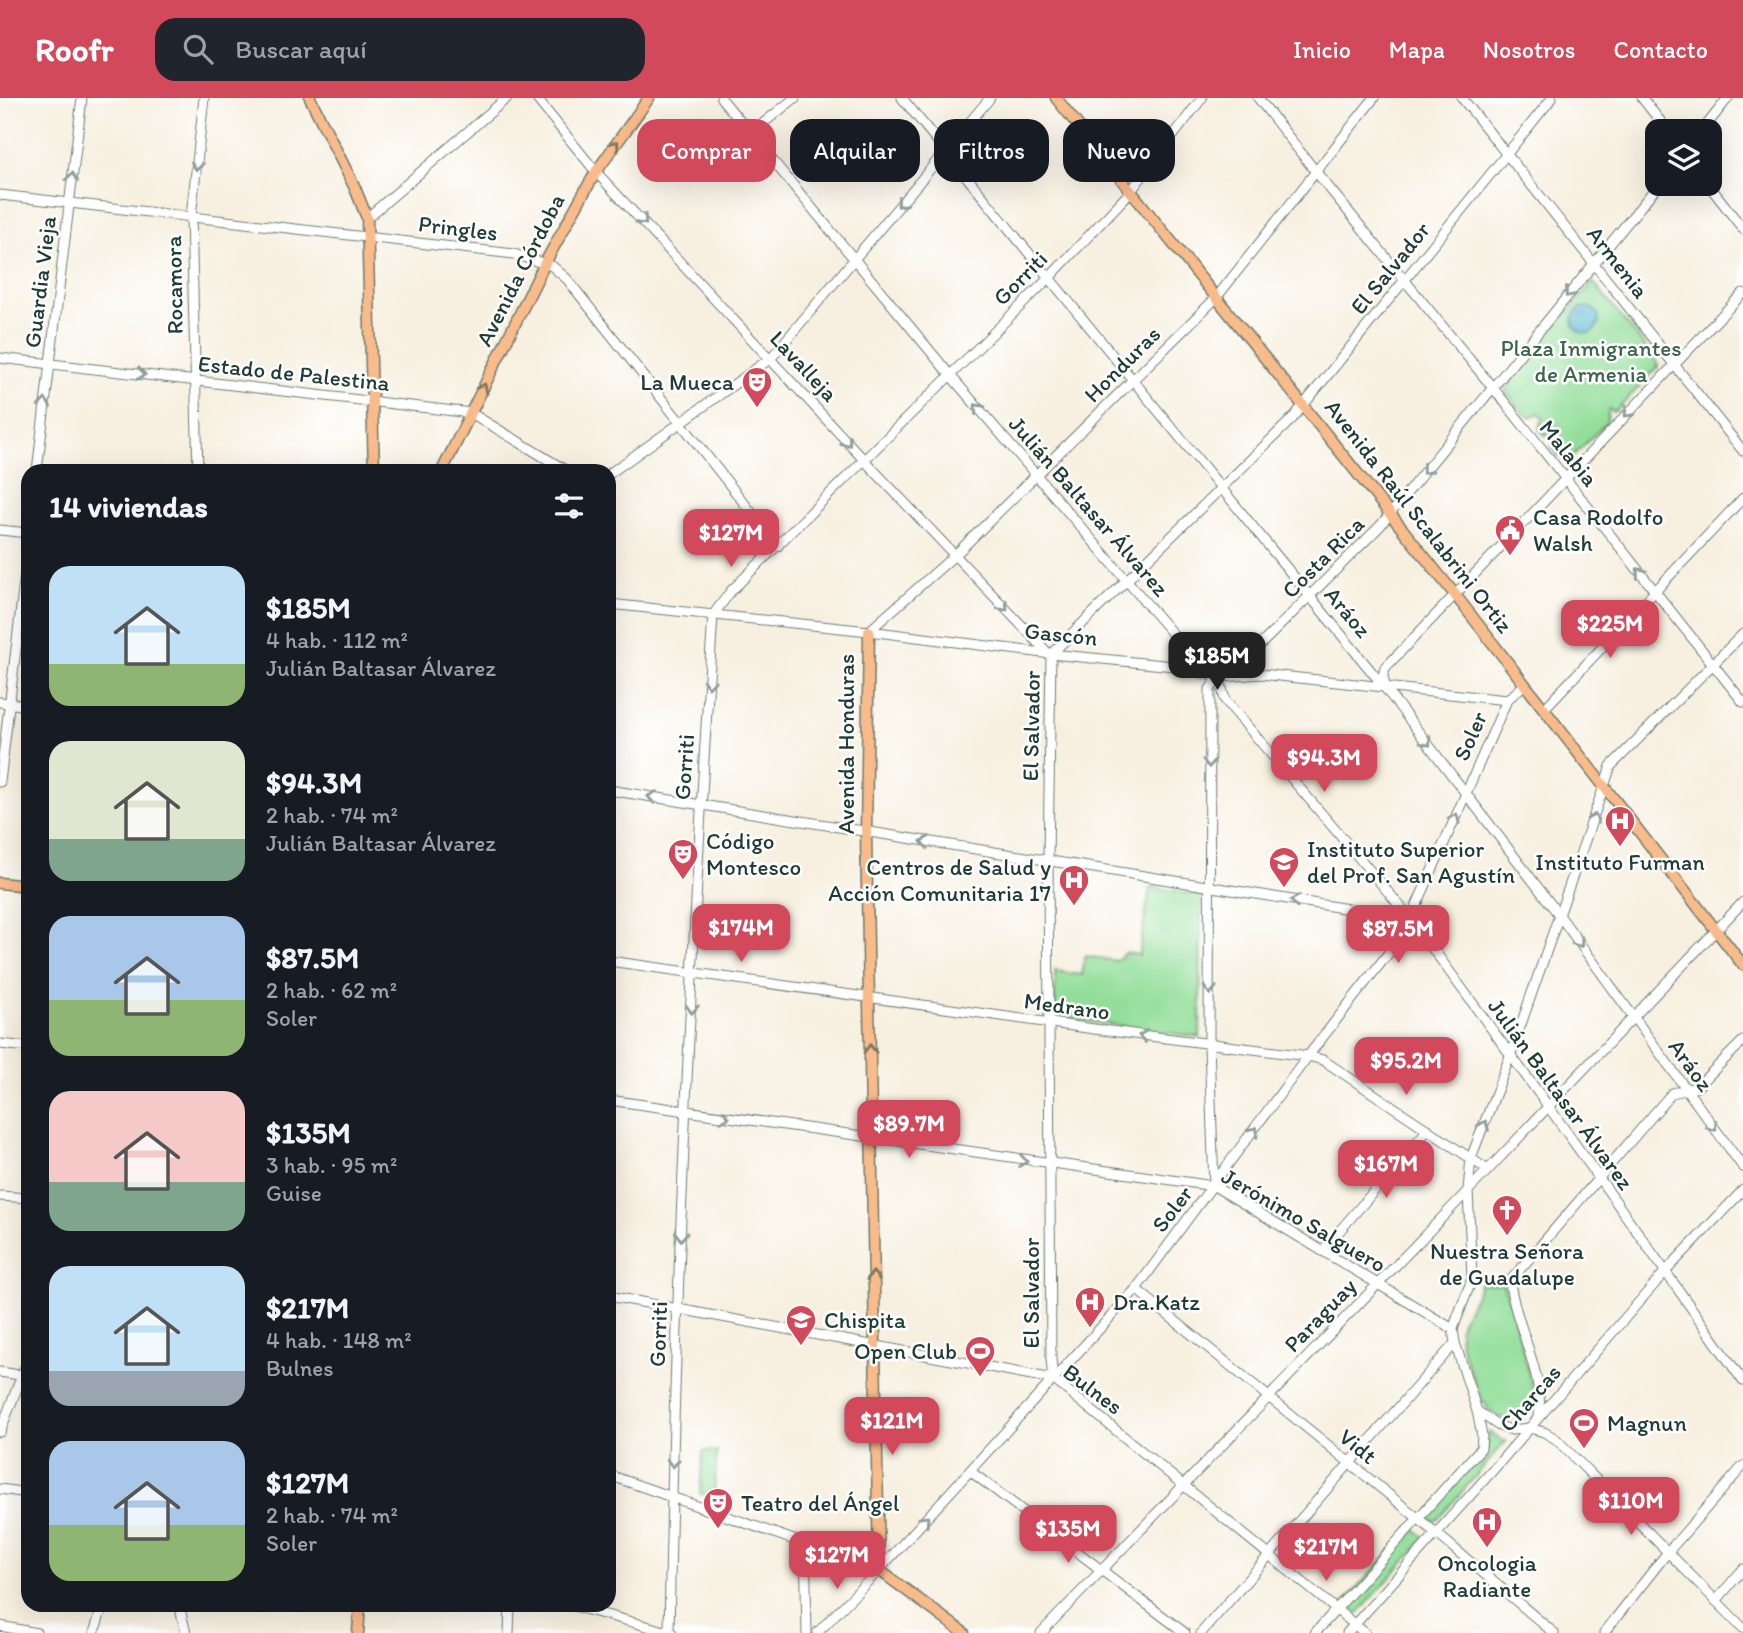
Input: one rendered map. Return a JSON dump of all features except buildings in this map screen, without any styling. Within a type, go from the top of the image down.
[{"type":"main road","points":[[310,98],[367,218],[374,464]]},
{"type":"main road","name":"Avenida Córdoba","points":[[446,464],[545,263],[596,172],[649,98]]},
{"type":"main road","name":"Avenida Raúl Scalabrini Ortiz","points":[[1056,98],[1456,596],[1743,965]]},
{"type":"main road","name":"Avenida Honduras","points":[[869,631],[866,833],[878,1570]]},
{"type":"main road","points":[[0,883],[21,885]]},
{"type":"main road","points":[[878,1570],[964,1633]]},
{"type":"main road","points":[[358,1633],[360,1612]]},
{"type":"street","name":"Guardia Vieja","points":[[38,464],[82,98]]},
{"type":"street","name":"Rocamora","points":[[198,464],[191,217],[204,98]]},
{"type":"street","points":[[367,218],[507,98]]},
{"type":"street","name":"Lavalleja","points":[[536,98],[596,172],[1041,649],[1051,654]]},
{"type":"street","name":"Julián Baltasar Álvarez","points":[[721,98],[739,119]]},
{"type":"street","points":[[769,119],[795,98]]},
{"type":"street","name":"Aráoz","points":[[902,98],[934,137]]},
{"type":"street","points":[[973,119],[990,98]]},
{"type":"street","name":"Gorriti","points":[[670,1633],[672,1496],[686,1112],[713,615],[731,591],[1049,278],[1130,191],[1202,98]]},
{"type":"street","name":"Malabia","points":[[1258,98],[1743,702]]},
{"type":"street","name":"Honduras","points":[[869,631],[955,555],[1216,298],[1374,98]]},
{"type":"street","name":"Armenia","points":[[1462,98],[1743,451]]},
{"type":"street","name":"El Salvador","points":[[1053,1379],[1048,1023],[1051,654],[1221,490],[1304,405],[1552,98]]},
{"type":"street","points":[[1643,98],[1659,119]]},
{"type":"street","points":[[1711,119],[1728,98]]},
{"type":"street","name":"Julián Baltasar Álvarez","points":[[776,163],[950,375],[1127,581],[1196,661],[1219,677],[1225,700],[1410,919],[1548,1106],[1743,1381]]},
{"type":"street","points":[[616,469],[771,358],[934,165]]},
{"type":"street","name":"Aráoz","points":[[971,182],[1385,688],[1559,915],[1743,1167]]},
{"type":"street","name":"Pringles","points":[[0,195],[514,254],[545,263],[567,279],[778,546]]},
{"type":"street","name":"Costa Rica","points":[[1219,677],[1242,663],[1390,515],[1649,196]]},
{"type":"street","points":[[1717,196],[1743,229]]},
{"type":"street","points":[[1385,688],[1385,668],[1743,293]]},
{"type":"street","name":"Estado de Palestina","points":[[0,358],[471,413],[555,464]]},
{"type":"street","points":[[1544,709],[1743,498]]},
{"type":"street","points":[[0,530],[21,533]]},
{"type":"street","points":[[0,782],[5,703],[21,596]]},
{"type":"street","name":"Gascón","points":[[616,605],[1184,667],[1219,677],[1261,674],[1507,699]]},
{"type":"street","points":[[1315,1633],[1480,1448],[1482,1436],[1477,1411],[1453,1329],[1472,1279],[1468,1191],[1471,1158],[1510,1056],[1611,766],[1743,634]]},
{"type":"street","points":[[1213,1186],[1209,1045],[1209,694],[1219,677]]},
{"type":"street","name":"Soler","points":[[817,1633],[1136,1289],[1308,1056],[1405,932],[1507,699],[1524,685]]},
{"type":"street","points":[[616,791],[1410,919]]},
{"type":"street","name":"Paraguay","points":[[1041,1633],[1743,902]]},
{"type":"street","name":"Medrano","points":[[616,962],[1209,1045],[1308,1056],[1322,1060],[1488,1170]]},
{"type":"street","points":[[1538,1418],[1540,1404],[1536,1381],[1510,1281],[1672,1093],[1697,1087],[1743,1041]]},
{"type":"street","points":[[0,1044],[21,1046]]},
{"type":"street","name":"Jerónimo Salguero","points":[[616,1101],[1050,1165],[1213,1186],[1453,1329]]},
{"type":"street","points":[[1322,1251],[1428,1129]]},
{"type":"street","name":"Charcas","points":[[1347,1633],[1665,1272],[1743,1190]]},
{"type":"street","points":[[0,1196],[21,1198]]},
{"type":"street","name":"Vidt","points":[[1136,1289],[1436,1533],[1554,1633]]},
{"type":"street","name":"Bulnes","points":[[616,1297],[1053,1379],[1364,1633]]},
{"type":"street","points":[[1201,1633],[1455,1343]]},
{"type":"street","points":[[0,1372],[21,1375]]},
{"type":"street","points":[[0,1432],[21,1385]]},
{"type":"street","points":[[1477,1411],[1506,1429],[1529,1428],[1556,1439],[1743,1628]]},
{"type":"street","points":[[1604,1633],[1667,1553],[1743,1466]]},
{"type":"street","points":[[970,1471],[1185,1633]]},
{"type":"street","points":[[616,1477],[878,1570]]},
{"type":"street","points":[[0,1489],[21,1492]]},
{"type":"street","points":[[805,1543],[807,1633]]},
{"type":"street","points":[[1716,1601],[1743,1569]]},
{"type":"street","points":[[94,1633],[101,1612]]},
{"type":"street","points":[[181,1612],[186,1633]]},
{"type":"street","points":[[509,1633],[510,1612]]},
{"type":"street","points":[[595,1612],[670,1633]]},
{"type":"street","points":[[0,1626],[37,1633]]},
{"type":"green space","name":"Plaza Inmigrantes de Armenia","points":[[1593,282],[1657,361],[1658,367],[1616,411],[1608,411],[1607,422],[1574,455],[1563,458],[1552,448],[1557,436],[1554,432],[1546,436],[1539,429],[1543,418],[1539,413],[1530,417],[1525,415],[1505,390]]},
{"type":"green space","points":[[1150,887],[1201,895],[1200,1037],[1055,1017],[1055,971],[1082,975],[1085,956],[1116,961],[1125,953],[1139,955]]},
{"type":"green space","points":[[1480,1283],[1503,1284],[1533,1388],[1530,1404],[1513,1418],[1498,1416],[1490,1411],[1476,1385],[1462,1348],[1460,1325]]},
{"type":"green space","points":[[1489,1432],[1504,1442],[1507,1440],[1439,1518],[1434,1521],[1429,1518],[1431,1510],[1486,1451]]},
{"type":"green space","points":[[703,1451],[717,1452],[714,1495],[700,1494]]},
{"type":"green space","points":[[1412,1527],[1425,1538],[1357,1615],[1343,1604]]},
{"type":"water","points":[[1586,307],[1595,311],[1599,320],[1595,329],[1586,333],[1577,329],[1573,320],[1577,311]]},
{"type":"place","name":"La Mueca","points":[[757,409]]},
{"type":"place","name":"Casa Rodolfo Walsh","points":[[1510,557]]},
{"type":"place","name":"Instituto Furman","points":[[1620,848]]},
{"type":"place","name":"Código Montesco","points":[[683,881]]},
{"type":"place","name":"Instituto Superior del Prof. San Agustín","points":[[1284,889]]},
{"type":"place","name":"Centros de Salud y Acción Comunitaria 17","points":[[1074,907]]},
{"type":"place","name":"Nuestra Señora de Guadalupe","points":[[1507,1237]]},
{"type":"place","name":"Dra.Katz","points":[[1090,1329]]},
{"type":"place","name":"Chispita","points":[[801,1347]]},
{"type":"place","name":"Open Club","points":[[980,1378]]},
{"type":"place","name":"Magnun","points":[[1584,1450]]},
{"type":"place","name":"Teatro del Ángel","points":[[718,1530]]},
{"type":"place","name":"Oncologia Radiante","points":[[1487,1549]]}]
